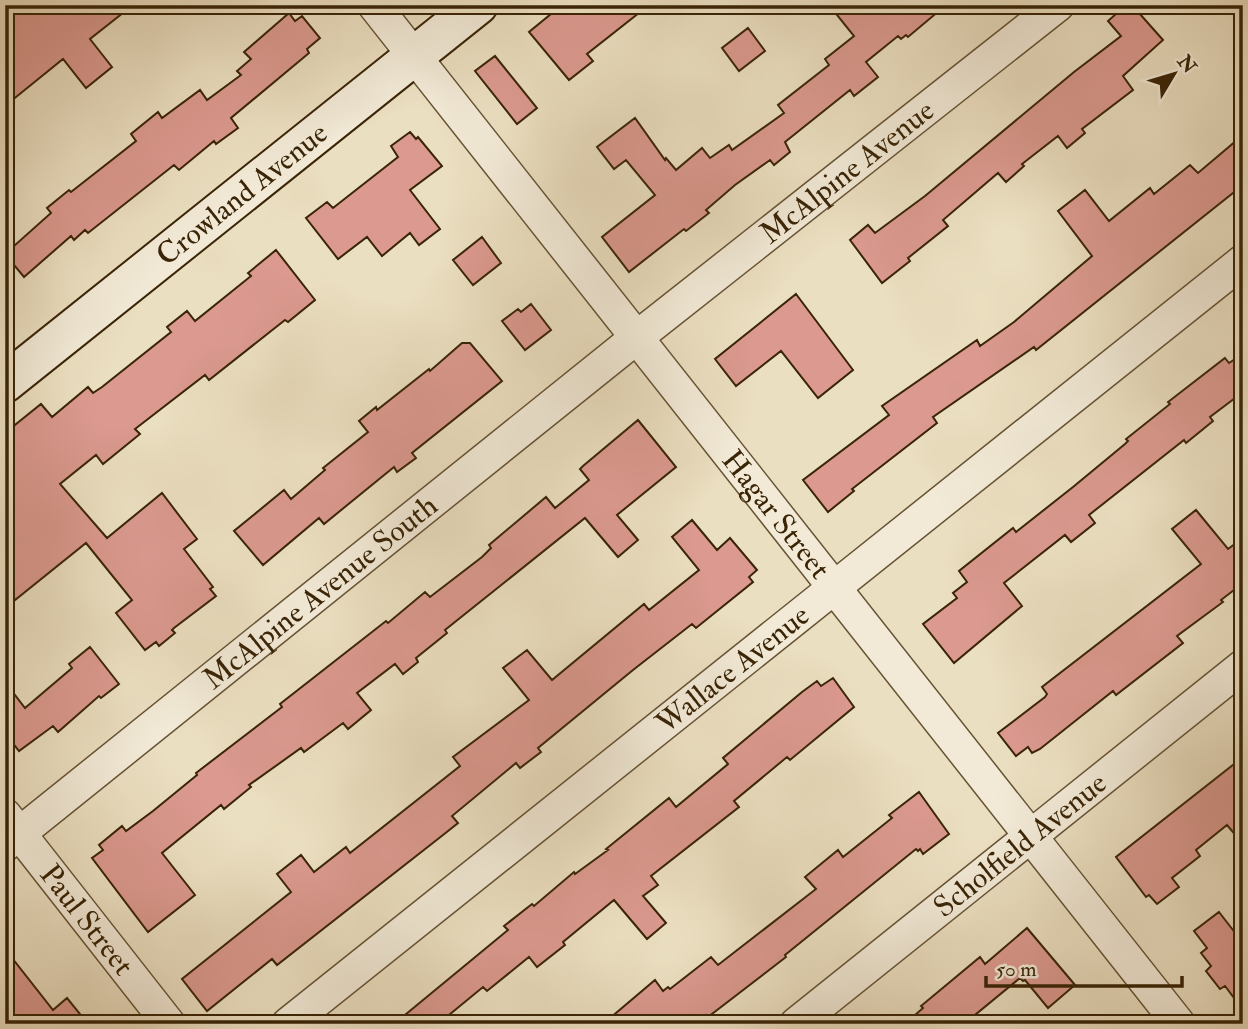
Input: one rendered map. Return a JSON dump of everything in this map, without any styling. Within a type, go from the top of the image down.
[{"type":"main road","name":"Crowland Avenue","points":[[5,383],[478,5]]},
{"type":"street","name":"Hagar Street","points":[[374,5],[1180,1024]]},
{"type":"street","name":"McAlpine Avenue","points":[[636,338],[1058,5]]},
{"type":"street","name":"Wallace Avenue","points":[[288,1024],[1243,261]]},
{"type":"street","name":"McAlpine Avenue South","points":[[10,831],[636,338]]},
{"type":"street","name":"Scholfield Avenue","points":[[796,1024],[1243,666]]},
{"type":"street","name":"Paul Street","points":[[10,831],[169,1024]]},
{"type":"building","points":[[5,5],[133,5],[90,39],[112,67],[86,88],[63,59],[5,106]]},
{"type":"building","points":[[562,5],[649,5],[587,54],[593,61],[569,80],[529,32]]},
{"type":"building","points":[[829,5],[946,5],[908,37],[906,35],[901,39],[898,36],[866,62],[878,77],[854,96],[850,90],[785,142],[790,152],[774,165],[770,160],[735,185],[706,210],[709,213],[629,272],[602,237],[655,195],[626,160],[614,169],[597,147],[635,118],[665,160],[666,158],[676,170],[702,148],[710,158],[729,145],[732,150],[784,113],[778,105],[829,65],[825,59],[854,36]]},
{"type":"building","points":[[1126,5],[1132,5],[1163,40],[1123,76],[1133,90],[1082,129],[1085,133],[1067,148],[1058,136],[1022,164],[1024,166],[1006,182],[998,173],[943,220],[948,226],[882,283],[850,240],[868,225],[875,233],[925,196],[1121,36],[1108,21]]},
{"type":"building","points":[[289,13],[295,21],[302,16],[320,38],[307,49],[309,53],[231,118],[238,128],[216,144],[214,141],[179,170],[174,165],[88,233],[85,230],[74,240],[71,236],[24,277],[5,254],[51,213],[47,208],[136,141],[131,134],[158,112],[162,118],[200,90],[207,100],[241,75],[237,71],[251,59],[244,52]]},
{"type":"building","points":[[748,28],[765,51],[739,71],[722,48]]},
{"type":"building","points":[[495,56],[537,108],[517,124],[475,71]]},
{"type":"building","points":[[410,132],[416,139],[418,137],[442,166],[410,190],[440,229],[419,245],[410,233],[382,256],[367,237],[338,259],[306,218],[327,202],[333,208],[398,157],[391,146]]},
{"type":"building","points":[[1243,135],[1243,185],[1036,350],[1034,347],[933,417],[937,423],[852,489],[854,491],[828,512],[803,480],[889,415],[882,406],[977,340],[980,346],[1014,322],[1092,256],[1058,211],[1085,190],[1109,221],[1150,188],[1154,194],[1190,165],[1198,173]]},
{"type":"building","points":[[482,237],[501,263],[473,285],[453,260]]},
{"type":"building","points":[[276,250],[315,300],[288,322],[285,320],[209,380],[205,375],[135,429],[140,434],[103,464],[96,455],[60,484],[107,538],[162,493],[197,539],[184,549],[213,587],[210,589],[216,596],[174,628],[172,630],[175,633],[159,646],[156,642],[145,650],[116,613],[132,600],[86,543],[15,600],[5,588],[5,433],[41,404],[52,417],[88,387],[93,393],[102,387],[171,332],[167,327],[187,311],[195,321],[251,276],[248,273]]},
{"type":"building","points":[[796,294],[853,370],[818,398],[781,351],[736,386],[715,359]]},
{"type":"building","points":[[531,304],[551,330],[525,350],[502,321],[518,309],[521,312]]},
{"type":"building","points":[[462,343],[470,343],[502,381],[412,453],[416,458],[397,472],[394,467],[324,524],[319,518],[263,565],[234,531],[284,490],[291,499],[325,470],[323,468],[368,432],[359,421],[429,369],[430,371]]},
{"type":"building","points":[[1225,358],[1229,363],[1235,359],[1243,370],[1243,392],[1210,417],[1213,421],[1186,443],[1184,440],[1089,515],[1095,523],[1071,542],[1065,535],[1004,583],[1022,606],[954,663],[923,624],[957,598],[953,593],[967,582],[959,571],[1013,528],[1016,532],[1073,487],[1170,404],[1168,402]]},
{"type":"building","points":[[638,420],[676,467],[617,515],[638,540],[618,557],[585,518],[445,630],[447,633],[416,658],[418,662],[403,674],[395,664],[357,693],[371,710],[348,729],[343,723],[304,752],[301,748],[249,785],[251,787],[224,809],[221,805],[162,853],[195,895],[148,932],[92,858],[103,850],[99,845],[122,826],[126,831],[153,811],[197,775],[196,773],[282,707],[280,704],[386,621],[388,623],[425,592],[430,597],[482,557],[491,548],[489,545],[546,497],[555,508],[589,480],[580,469]]},
{"type":"building","points":[[1196,510],[1228,549],[1243,538],[1243,583],[1221,600],[1223,602],[1177,636],[1183,643],[1116,695],[1113,691],[1040,749],[1032,753],[1028,747],[1016,756],[998,733],[1045,697],[1047,694],[1042,687],[1201,564],[1172,529]]},
{"type":"building","points":[[692,520],[717,550],[730,538],[757,570],[749,577],[753,582],[696,628],[692,624],[633,670],[538,748],[541,752],[520,768],[516,763],[452,816],[458,823],[443,835],[277,965],[272,959],[207,1011],[182,979],[291,892],[277,874],[301,855],[314,872],[346,847],[350,853],[460,766],[453,757],[529,700],[503,668],[527,650],[552,680],[644,604],[649,610],[699,570],[672,537]]},
{"type":"building","points":[[90,647],[119,684],[101,698],[99,696],[58,732],[53,726],[19,751],[5,733],[5,682],[25,708],[72,668],[69,664]]},
{"type":"building","points":[[833,678],[854,707],[790,760],[787,757],[734,801],[739,807],[651,876],[658,885],[643,896],[666,923],[647,939],[614,900],[537,967],[529,957],[487,991],[483,987],[438,1024],[394,1024],[508,930],[504,926],[532,904],[534,906],[574,872],[575,874],[608,850],[606,849],[669,798],[676,807],[728,764],[723,758],[802,692],[817,681],[821,686]]},
{"type":"building","points":[[1243,757],[1243,844],[1227,825],[1196,850],[1200,856],[1172,878],[1179,887],[1157,904],[1149,895],[1146,897],[1116,857]]},
{"type":"building","points":[[919,792],[949,834],[923,854],[920,849],[916,849],[785,955],[786,957],[708,1017],[706,1015],[696,1024],[603,1024],[655,980],[663,991],[668,987],[670,989],[711,957],[718,965],[816,889],[805,877],[838,850],[843,857],[892,818],[889,815]]},
{"type":"building","points":[[1219,912],[1243,943],[1243,1010],[1225,986],[1220,989],[1206,971],[1211,966],[1201,953],[1207,948],[1194,931]]},
{"type":"building","points":[[1027,928],[1075,985],[1048,1008],[1025,980],[1020,978],[975,1015],[982,1024],[905,1024],[923,1008],[921,1006],[980,957],[985,964]]},
{"type":"building","points":[[5,949],[53,1010],[67,998],[88,1024],[5,1024]]}]
